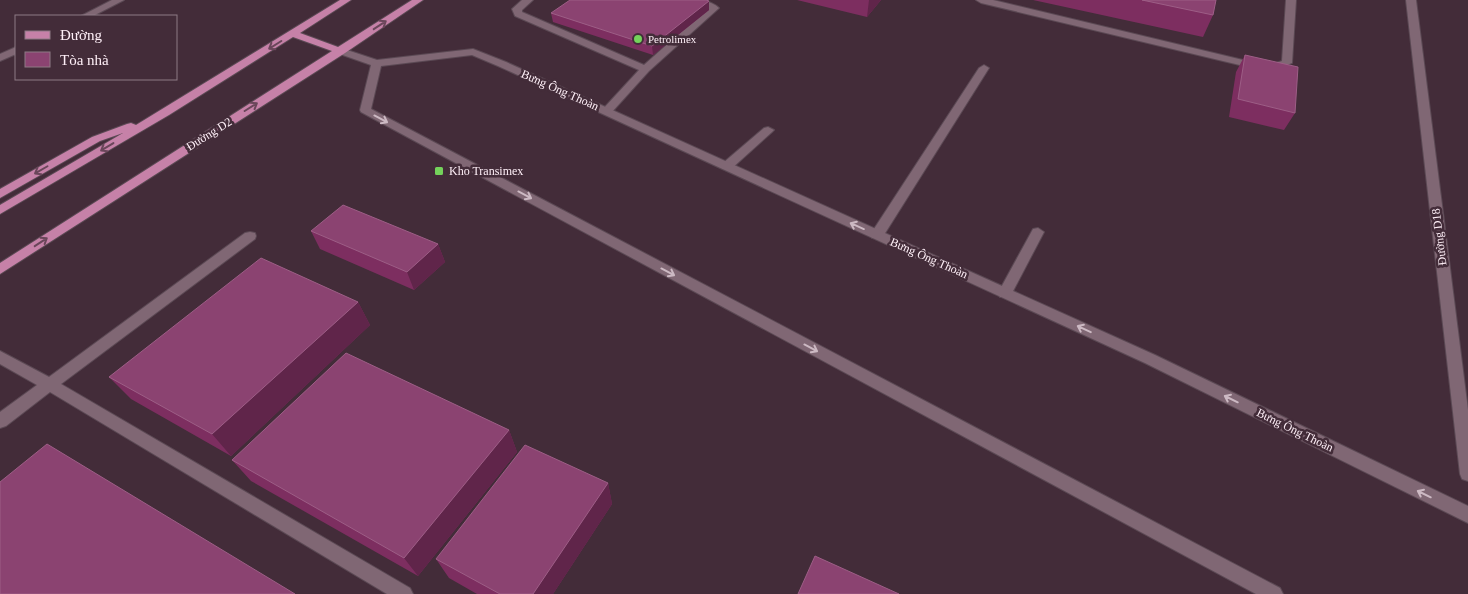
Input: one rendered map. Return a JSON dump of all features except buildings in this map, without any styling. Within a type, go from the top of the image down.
[{"type":"main road","points":[[0,210],[164,113],[346,0]]},
{"type":"main road","name":"Đường D2","points":[[0,269],[418,0]]},
{"type":"main road","points":[[293,34],[341,51]]},
{"type":"main road","points":[[0,194],[96,139],[164,113]]},
{"type":"street","points":[[88,15],[120,0]]},
{"type":"street","points":[[528,0],[517,9],[518,14],[645,70]]},
{"type":"street","points":[[607,111],[645,70],[714,8],[694,0]]},
{"type":"street","points":[[981,0],[1269,69],[1287,63],[1291,0]]},
{"type":"street","name":"Đường D18","points":[[1410,0],[1468,474]]},
{"type":"street","points":[[0,58],[15,50]]},
{"type":"street","name":"Bưng Ông Thoàn","points":[[341,51],[376,63],[473,52],[607,111],[1150,359],[1468,515]]},
{"type":"street","points":[[376,63],[365,110],[1256,589],[1274,594]]},
{"type":"street","points":[[877,234],[984,68]]},
{"type":"street","points":[[727,166],[768,130]]},
{"type":"street","points":[[1005,293],[1038,232]]},
{"type":"street","points":[[0,421],[250,236]]},
{"type":"street","points":[[0,357],[49,384],[404,594]]},
{"type":"place","name":"Petrolimex","points":[[638,39]]},
{"type":"place","name":"Kho Transimex","points":[[439,171]]}]
